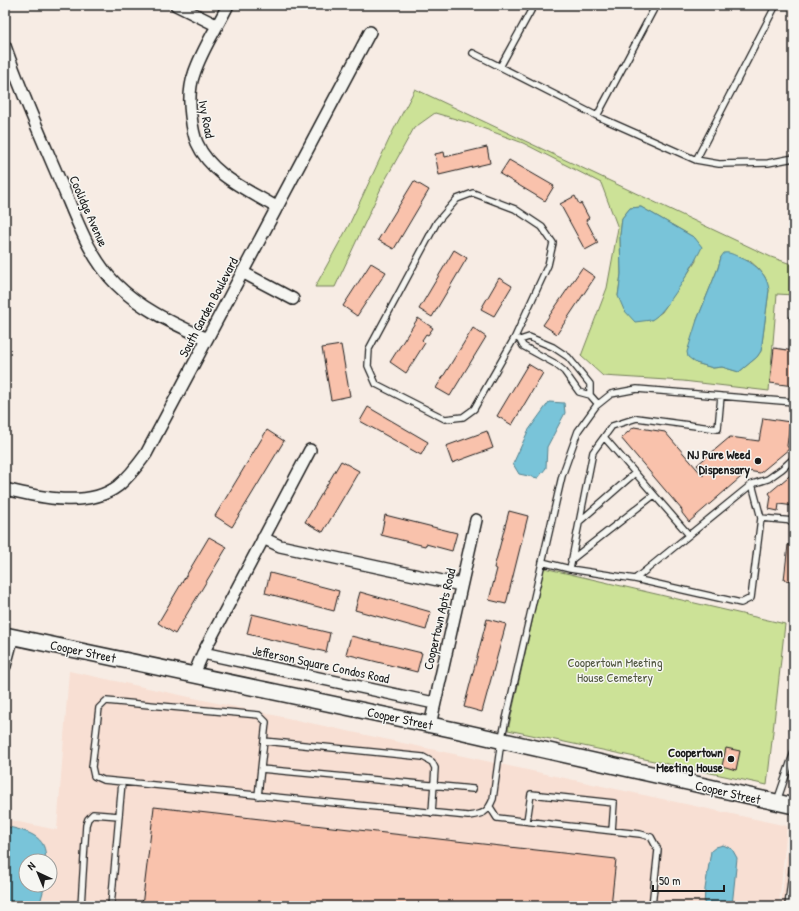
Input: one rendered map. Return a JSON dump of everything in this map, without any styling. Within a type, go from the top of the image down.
[{"type":"street","points":[[176,5],[216,25]]},
{"type":"street","name":"Ivy Road","points":[[228,5],[216,25],[198,63],[190,85],[189,97],[193,133],[202,152],[218,170],[235,183],[276,207]]},
{"type":"street","name":"South Garden Boulevard","points":[[5,489],[50,499],[80,499],[100,495],[109,491],[117,486],[132,472],[146,454],[370,32]]},
{"type":"street","name":"Coolidge Avenue","points":[[5,46],[47,152],[96,260],[116,284],[137,302],[165,319],[207,339]]},
{"type":"street","points":[[242,272],[293,299]]},
{"type":"street","points":[[194,674],[263,538],[310,450]]},
{"type":"street","name":"Coopertown Apts Road","points":[[430,725],[476,520]]},
{"type":"street","points":[[263,538],[280,546],[461,585]]},
{"type":"street","points":[[5,666],[8,639]]},
{"type":"street","name":"Cooper Street","points":[[8,639],[194,674],[501,740],[794,806]]},
{"type":"street","name":"Jefferson Square Condos Road","points":[[203,654],[434,703]]},
{"type":"lane","points":[[500,66],[534,5]]},
{"type":"lane","points":[[597,116],[656,5]]},
{"type":"lane","points":[[696,160],[774,6]]},
{"type":"lane","points":[[473,53],[597,116],[696,160],[719,164],[768,163],[794,158]]},
{"type":"lane","points":[[473,193],[515,209],[542,227],[553,243],[548,265],[518,338],[474,409],[463,417],[445,419],[376,384],[368,366],[369,349],[437,222],[457,199],[473,193]]},
{"type":"lane","points":[[518,338],[529,337],[554,347],[568,357],[590,384],[590,395]]},
{"type":"lane","points":[[518,338],[523,346],[543,356],[564,371],[579,392],[590,395],[598,404]]},
{"type":"lane","points":[[258,796],[266,722],[259,715],[106,701],[99,708],[92,767],[94,776],[103,780],[258,796],[432,813],[468,816],[482,814],[490,807],[493,799],[501,740],[562,476],[578,431],[596,406],[611,394],[637,389],[794,402]]},
{"type":"lane","points":[[570,569],[593,452],[612,426],[637,418],[718,428],[721,396]]},
{"type":"lane","points":[[604,437],[689,535]]},
{"type":"lane","points":[[635,579],[752,484],[768,479],[794,458]]},
{"type":"lane","points":[[579,521],[635,472]]},
{"type":"lane","points":[[542,562],[570,569],[635,579],[741,603],[751,598],[761,518],[752,484]]},
{"type":"lane","points":[[572,560],[654,495]]},
{"type":"lane","points":[[761,518],[794,521]]},
{"type":"lane","points":[[264,741],[423,757],[432,762],[435,768],[432,813]]},
{"type":"lane","points":[[776,802],[794,752]]},
{"type":"lane","points":[[261,769],[473,789]]},
{"type":"lane","points":[[111,906],[122,782]]},
{"type":"lane","points":[[527,821],[531,794],[614,803],[612,830]]},
{"type":"lane","points":[[490,807],[497,818],[612,830],[640,834],[651,838],[658,850],[652,906]]},
{"type":"lane","points":[[81,906],[86,825],[88,818],[93,814],[119,816]]},
{"type":"lane","points":[[790,905],[794,855]]},
{"type":"shaded area","points":[[69,671],[787,826],[779,906],[5,906],[5,819],[57,830]]},
{"type":"shaded area","points":[[790,824],[794,825],[794,906],[781,906]]},
{"type":"green space","points":[[415,89],[771,257],[794,265],[794,295],[777,294],[769,391],[683,381],[603,376],[581,356],[607,288],[618,228],[601,183],[523,143],[466,122],[435,113],[414,128],[383,184],[335,287],[315,287],[349,225],[393,131]],"holes":[[[641,207],[695,238],[696,261],[662,312],[651,320],[618,296],[621,274],[620,235],[622,218],[630,208]],[[721,257],[750,261],[765,277],[769,290],[761,351],[757,357],[739,372],[722,367],[713,368],[696,363],[697,320]]]},
{"type":"green space","name":"Coopertown Meeting House Cemetery","points":[[544,568],[785,624],[767,785],[508,730]]},
{"type":"water","points":[[641,207],[695,238],[702,247],[680,287],[657,316],[651,320],[635,322],[624,310],[618,296],[621,274],[620,235],[622,218],[630,208]]},
{"type":"water","points":[[724,253],[745,259],[759,269],[766,279],[769,290],[761,351],[757,357],[739,372],[722,367],[713,368],[696,363],[688,357],[687,352],[697,320],[721,257]]},
{"type":"water","points":[[549,402],[564,403],[565,413],[547,447],[546,468],[538,478],[519,474],[513,464],[528,431]]},
{"type":"water","points":[[5,826],[28,832],[34,836],[43,845],[45,853],[18,853],[18,893],[43,893],[39,906],[5,906]]},
{"type":"water","points":[[723,845],[732,849],[737,858],[732,906],[704,906],[711,851],[716,847]]},
{"type":"building","points":[[487,147],[490,163],[439,175],[435,154],[444,152],[445,157]]},
{"type":"building","points":[[509,160],[554,186],[545,201],[500,174]]},
{"type":"building","points":[[414,181],[429,190],[394,249],[378,240]]},
{"type":"building","points":[[575,196],[579,204],[581,203],[589,218],[586,220],[598,243],[585,250],[560,204]]},
{"type":"building","points":[[454,250],[467,258],[432,317],[419,309]]},
{"type":"building","points":[[371,263],[386,272],[357,316],[343,306]]},
{"type":"building","points":[[582,268],[595,277],[557,334],[543,325]]},
{"type":"building","points":[[499,278],[512,286],[494,316],[481,309]]},
{"type":"building","points":[[418,318],[433,328],[422,340],[425,343],[406,373],[390,362]]},
{"type":"building","points":[[473,328],[486,337],[450,396],[436,388]]},
{"type":"building","points":[[341,345],[350,396],[331,400],[322,348]]},
{"type":"building","points":[[774,348],[794,351],[794,386],[770,383]]},
{"type":"building","points":[[528,364],[543,373],[512,425],[497,416]]},
{"type":"building","points":[[368,407],[428,442],[421,455],[360,421]]},
{"type":"building","points":[[763,418],[790,422],[787,446],[789,449],[760,473],[748,471],[689,522],[682,513],[682,510],[621,438],[634,427],[665,432],[703,476],[703,472],[697,465],[730,437],[759,441]]},
{"type":"building","points":[[267,430],[284,441],[232,527],[215,516]]},
{"type":"building","points":[[487,431],[493,448],[452,463],[446,446]]},
{"type":"building","points":[[341,461],[359,471],[323,532],[305,522]]},
{"type":"building","points":[[794,472],[794,506],[779,504],[778,511],[769,509],[771,496],[769,493]]},
{"type":"building","points":[[509,511],[528,516],[506,604],[489,600],[497,569],[494,568]]},
{"type":"building","points":[[385,515],[457,533],[452,551],[381,535]]},
{"type":"building","points":[[209,537],[227,547],[175,634],[158,623]]},
{"type":"building","points":[[788,545],[794,545],[794,581],[784,580]]},
{"type":"building","points":[[270,573],[339,591],[334,611],[265,593]]},
{"type":"building","points":[[360,592],[431,612],[426,630],[355,610]]},
{"type":"building","points":[[252,614],[330,633],[326,652],[247,634]]},
{"type":"building","points":[[487,619],[506,624],[482,712],[464,707]]},
{"type":"building","points":[[351,636],[422,653],[417,672],[346,654]]},
{"type":"building","name":"Coopertown Meeting House","points":[[726,748],[740,751],[736,770],[722,766]]},
{"type":"building","points":[[154,807],[616,859],[611,906],[142,906]]},
{"type":"place","name":"NJ Pure Weed Dispensary","points":[[758,461]]},
{"type":"place","name":"Coopertown Meeting House","points":[[731,759]]}]
